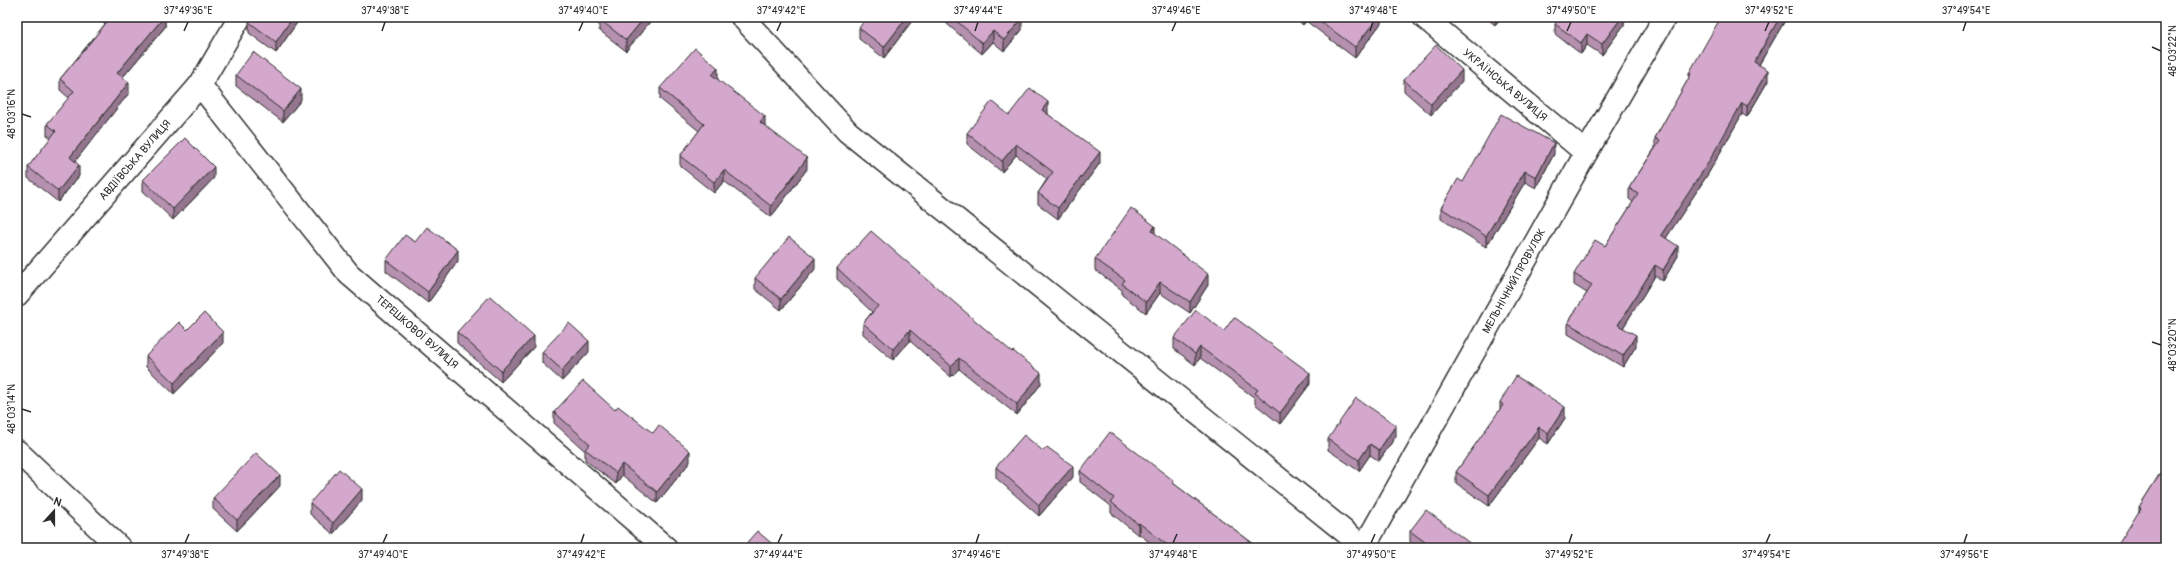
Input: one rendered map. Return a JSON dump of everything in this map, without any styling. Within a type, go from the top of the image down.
[{"type":"street","points":[[742,17],[848,132],[1365,548]]},
{"type":"street","name":"УКРАЇНСЬКА ВУЛИЦЯ","points":[[1424,17],[1586,153]]},
{"type":"street","name":"МЕЛЬНIЧНИЙ ПРОВУЛОК","points":[[1365,548],[1586,153],[1665,17]]},
{"type":"street","name":"АВДІЇВСЬКА ВУЛИЦЯ","points":[[17,295],[200,85],[231,20]]},
{"type":"street","name":"ТЕРЕШКОВОЇ ВУЛИЦЯ","points":[[200,85],[349,274],[666,548]]},
{"type":"street","points":[[17,451],[120,548]]},
{"type":"building","points":[[111,17],[164,17],[117,73],[129,82],[70,157],[79,165],[58,191],[28,167],[56,131],[47,124],[74,91],[60,79]]},
{"type":"building","points":[[252,17],[293,17],[276,42],[249,22]]},
{"type":"building","points":[[601,17],[645,17],[626,40],[599,19]]},
{"type":"building","points":[[867,17],[907,17],[884,47],[859,28]]},
{"type":"building","points":[[952,17],[1020,17],[1022,19],[1004,40],[993,31],[982,43]]},
{"type":"building","points":[[1315,17],[1378,17],[1355,47]]},
{"type":"building","points":[[1560,17],[1622,17],[1602,44],[1587,34],[1581,43],[1555,24]]},
{"type":"building","points":[[1721,17],[1780,17],[1754,62],[1768,70],[1747,106],[1742,103],[1708,163],[1661,235],[1678,246],[1663,270],[1655,265],[1618,325],[1636,335],[1623,356],[1568,323],[1592,285],[1574,274],[1595,240],[1605,246],[1638,194],[1629,188],[1660,141],[1655,138],[1691,74],[1689,73]]},
{"type":"building","points":[[1436,45],[1462,70],[1431,104],[1404,80]]},
{"type":"building","points":[[695,48],[718,68],[712,75],[765,116],[760,122],[807,158],[771,206],[724,170],[714,182],[680,156],[704,124],[660,88]]},
{"type":"building","points":[[253,52],[301,89],[283,111],[236,75]]},
{"type":"building","points":[[1030,88],[1048,102],[1042,110],[1100,152],[1058,208],[1038,193],[1053,172],[1016,144],[1002,161],[967,133],[992,101],[1009,115]]},
{"type":"building","points":[[1501,114],[1554,143],[1536,177],[1525,171],[1486,236],[1441,208],[1458,179],[1463,182]]},
{"type":"building","points":[[185,138],[214,167],[173,209],[143,180]]},
{"type":"building","points":[[1131,208],[1155,226],[1152,231],[1208,274],[1190,302],[1160,282],[1146,302],[1122,284],[1125,280],[1095,259]]},
{"type":"building","points":[[427,227],[458,250],[428,292],[386,260],[405,235],[415,242]]},
{"type":"building","points":[[871,231],[1012,352],[1013,351],[1041,373],[1017,404],[959,358],[951,366],[910,330],[893,349],[863,323],[878,306],[837,268]]},
{"type":"building","points":[[789,237],[815,258],[781,299],[755,278]]},
{"type":"building","points":[[490,296],[534,336],[501,371],[457,332]]},
{"type":"building","points":[[1196,310],[1224,331],[1234,317],[1310,373],[1280,413],[1255,393],[1258,390],[1200,347],[1195,354],[1174,338]]},
{"type":"building","points":[[204,313],[223,332],[174,383],[146,356],[179,322],[187,330]]},
{"type":"building","points":[[569,323],[589,341],[562,370],[542,352]]},
{"type":"building","points":[[1516,376],[1565,407],[1548,433],[1539,427],[1489,495],[1456,472],[1503,405],[1500,402]]},
{"type":"building","points":[[583,381],[615,410],[618,406],[653,433],[659,425],[690,451],[657,492],[622,464],[616,473],[585,449],[590,444],[554,412]]},
{"type":"building","points":[[1356,398],[1396,425],[1379,450],[1370,444],[1359,460],[1328,439]]},
{"type":"building","points":[[1110,432],[1174,481],[1173,483],[1259,548],[1171,548],[1139,523],[1138,524],[1111,502],[1114,498],[1080,471]]},
{"type":"building","points":[[1024,435],[1043,451],[1047,447],[1073,466],[1039,505],[996,467]]},
{"type":"building","points":[[256,453],[280,475],[237,520],[213,498]]},
{"type":"building","points":[[2166,464],[2166,548],[2116,548],[2141,508],[2139,507]]},
{"type":"building","points":[[339,469],[362,489],[333,523],[310,503]]},
{"type":"building","points":[[1426,510],[1476,548],[1433,548],[1410,531]]},
{"type":"building","points":[[757,531],[777,548],[742,548]]}]
